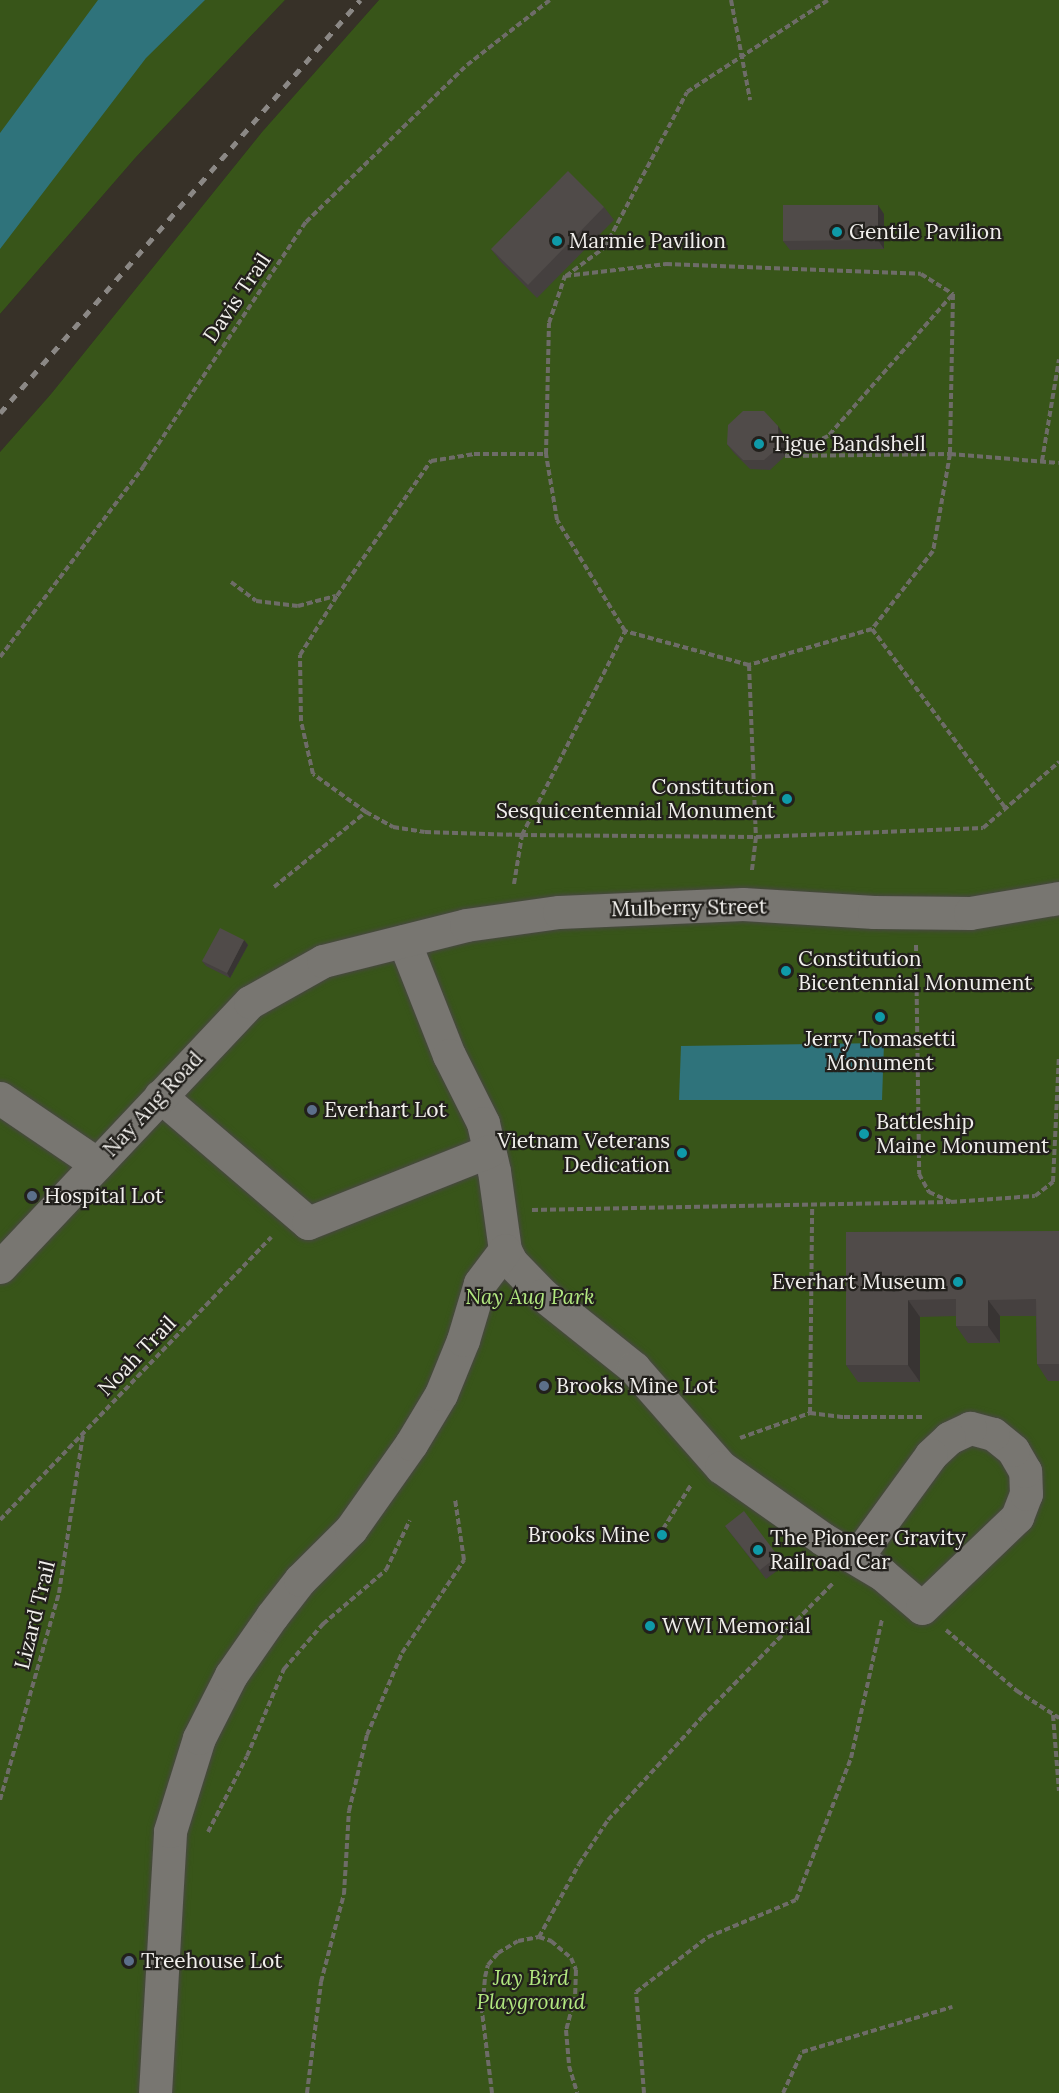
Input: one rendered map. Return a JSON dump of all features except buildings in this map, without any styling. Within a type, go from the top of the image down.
[{"type":"street","name":"Mulberry Street","points":[[323,961],[466,925],[559,912],[749,904],[874,912],[970,913],[1059,898]]},
{"type":"street","points":[[404,941],[449,1055],[483,1123],[505,1250],[523,1276],[634,1368],[708,1454],[778,1509],[891,1580],[922,1608],[1017,1517],[1026,1494],[1024,1471],[1013,1450],[993,1434],[970,1428],[949,1438],[931,1455],[856,1558]]},
{"type":"street","name":"Nay Aug Road","points":[[0,1267],[250,1002],[323,961]]},
{"type":"street","points":[[160,1096],[308,1223],[489,1151]]},
{"type":"street","points":[[0,1098],[97,1164]]},
{"type":"street","points":[[155,2093],[170,1831],[199,1738],[231,1675],[272,1616],[300,1580],[351,1529],[411,1444],[441,1394],[463,1340],[480,1283],[505,1250]]},
{"type":"path","name":"Davis Trail","points":[[0,657],[143,467],[306,222],[467,65],[549,0]]},
{"type":"path","points":[[731,0],[750,100]]},
{"type":"path","points":[[828,0],[687,92],[605,247],[565,276],[549,323],[546,454],[556,520],[625,631],[748,665],[872,629],[933,551],[950,454],[953,294]]},
{"type":"path","points":[[565,276],[666,264],[921,274],[953,294]]},
{"type":"path","points":[[953,294],[828,436],[785,456],[950,454],[1059,463]]},
{"type":"path","points":[[1042,461],[1059,359]]},
{"type":"path","points":[[546,454],[474,454],[431,461],[337,596],[300,655],[301,721],[314,774],[366,812],[393,827],[425,832],[522,835],[756,837],[983,828],[1059,762]]},
{"type":"path","points":[[231,582],[256,601],[298,606],[337,596]]},
{"type":"path","points":[[872,629],[1006,809]]},
{"type":"path","points":[[508,920],[522,835],[625,631]]},
{"type":"path","points":[[748,665],[756,837],[749,904]]},
{"type":"path","points":[[274,887],[366,812]]},
{"type":"path","points":[[915,912],[919,1174],[929,1192],[951,1202]]},
{"type":"path","points":[[499,1210],[812,1207],[951,1202],[1035,1196],[1053,1182],[1059,1057]]},
{"type":"path","points":[[810,1413],[812,1207]]},
{"type":"path","name":"Noah Trail","points":[[0,1520],[295,1212]]},
{"type":"path","points":[[663,1529],[708,1454],[810,1413],[844,1417],[923,1417]]},
{"type":"path","name":"Lizard Trail","points":[[0,1800],[59,1593],[83,1434]]},
{"type":"path","points":[[307,2093],[321,1982],[344,1894],[349,1811],[367,1735],[402,1653],[464,1560],[455,1499]]},
{"type":"path","points":[[206,1836],[247,1756],[284,1669],[323,1624],[386,1570],[410,1520]]},
{"type":"path","points":[[538,1937],[579,1864],[608,1820],[702,1717],[856,1558]]},
{"type":"path","points":[[645,2093],[641,2081],[636,1992],[708,1938],[796,1900],[851,1758],[891,1580]]},
{"type":"path","points":[[922,1608],[1017,1691],[1059,1718]]},
{"type":"path","points":[[1053,1716],[1059,1791]]},
{"type":"path","points":[[492,2093],[482,2012],[486,1971],[498,1953],[507,1946],[538,1937],[552,1941],[571,1958],[576,1970],[575,1997],[566,2030],[569,2066],[577,2093]]},
{"type":"path","points":[[783,2093],[802,2052],[952,2007]]},
{"type":"shaded area","points":[[285,0],[379,0],[262,132],[51,394],[0,452],[0,314],[136,157]]},
{"type":"green space","points":[[0,0],[285,0],[136,157],[0,314]]},
{"type":"green space","name":"Nay Aug Park","points":[[379,0],[1059,0],[1059,2093],[0,2093],[0,452],[51,394],[262,132]]},
{"type":"water","points":[[98,0],[205,0],[146,58],[0,249],[0,133]]},
{"type":"water","points":[[884,1043],[882,1100],[679,1100],[681,1046]]},
{"type":"railway","points":[[0,413],[360,0]]},
{"type":"place","name":"Gentile Pavilion","points":[[837,232]]},
{"type":"place","name":"Marmie Pavilion","points":[[557,241]]},
{"type":"place","name":"Tigue Bandshell","points":[[759,444]]},
{"type":"place","name":"Constitution Sesquicentennial Monument","points":[[787,799]]},
{"type":"place","name":"Constitution Bicentennial Monument","points":[[786,971]]},
{"type":"place","name":"Jerry Tomasetti Monument","points":[[880,1017]]},
{"type":"place","name":"Everhart Lot","points":[[312,1110]]},
{"type":"place","name":"Battleship Maine Monument","points":[[864,1134]]},
{"type":"place","name":"Vietnam Veterans Dedication","points":[[682,1153]]},
{"type":"place","name":"Hospital Lot","points":[[32,1196]]},
{"type":"place","name":"Everhart Museum","points":[[958,1282]]},
{"type":"place","name":"Brooks Mine Lot","points":[[544,1386]]},
{"type":"place","name":"Brooks Mine","points":[[662,1535]]},
{"type":"place","name":"The Pioneer Gravity Railroad Car","points":[[758,1550]]},
{"type":"place","name":"WWI Memorial","points":[[650,1626]]},
{"type":"place","name":"Treehouse Lot","points":[[129,1961]]},
{"type":"park label","name":"Jay Bird Playground","points":[[531,1990]]}]
